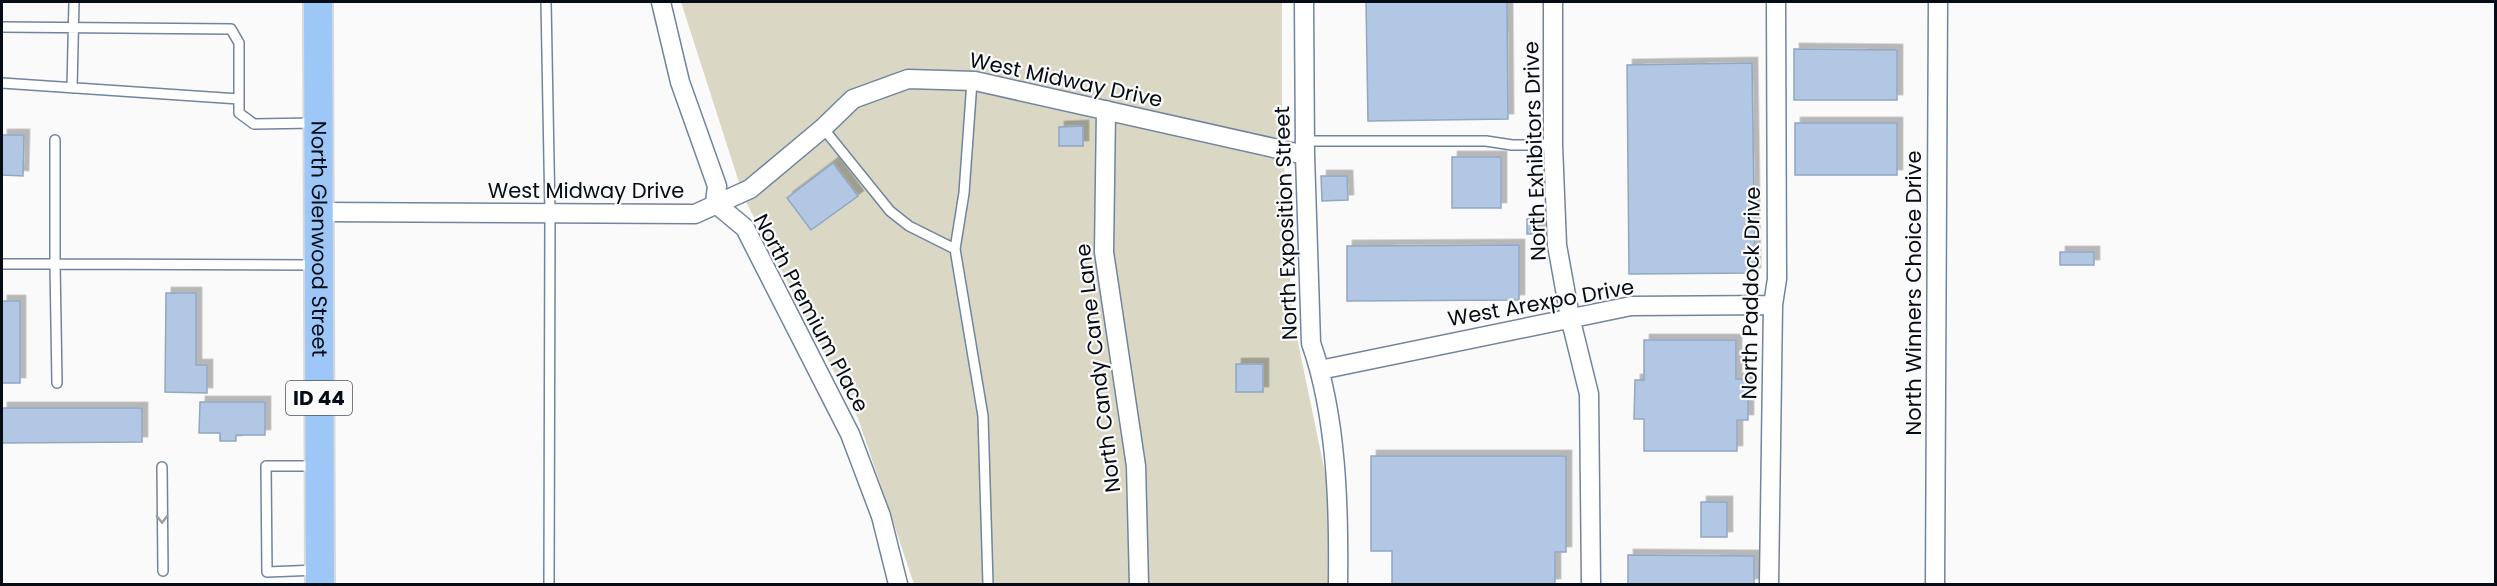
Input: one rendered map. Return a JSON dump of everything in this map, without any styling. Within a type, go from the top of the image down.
[{"type":"main road","name":"North Glenwood Street","points":[[318,2],[320,577]]},
{"type":"street","points":[[661,2],[680,82],[717,186],[715,203]]},
{"type":"street","name":"North Exposition Street","points":[[1304,2],[1305,148],[1311,343],[1327,402],[1339,526],[1338,585]]},
{"type":"street","name":"North Exhibitors Drive","points":[[1552,2],[1553,145],[1557,245],[1570,317],[1589,394],[1591,585]]},
{"type":"street","name":"North Paddock Drive","points":[[1768,585],[1773,306],[1777,279],[1776,2]]},
{"type":"street","name":"North Winners Choice Drive","points":[[1935,585],[1938,2]]},
{"type":"street","name":"West Midway Drive","points":[[319,212],[695,214],[750,189],[823,128],[853,99],[908,79],[972,81],[1106,110],[1305,148]]},
{"type":"street","name":"North Candy Cane Lane","points":[[1106,110],[1104,252],[1136,466],[1138,585]]},
{"type":"street","name":"North Premium Place","points":[[715,203],[745,228],[850,434],[881,516],[898,585]]},
{"type":"street","name":"West Arexpo Drive","points":[[1320,370],[1631,306],[1773,306]]},
{"type":"lane","points":[[72,88],[74,2]]},
{"type":"lane","points":[[546,2],[550,214],[549,585]]},
{"type":"lane","points":[[2,27],[231,29],[239,44],[239,113],[254,123],[318,123]]},
{"type":"lane","points":[[972,81],[964,193],[956,249],[983,416],[988,585]]},
{"type":"lane","points":[[2,83],[239,99]]},
{"type":"lane","points":[[823,128],[890,211],[909,226],[956,249]]},
{"type":"lane","points":[[55,140],[57,383]]},
{"type":"lane","points":[[1305,148],[1486,141],[1512,145],[1553,145]]},
{"type":"lane","points":[[2,264],[319,265]]},
{"type":"lane","points":[[319,466],[266,466],[267,572],[320,577]]},
{"type":"lane","points":[[162,467],[163,571]]},
{"type":"shaded area","points":[[681,2],[1282,2],[1282,127],[1292,313],[1348,584],[914,584],[858,418],[744,198]]},
{"type":"building","points":[[1366,2],[1507,2],[1508,119],[1368,121]]},
{"type":"building","points":[[1794,49],[1897,50],[1897,100],[1794,100]]},
{"type":"building","points":[[1752,63],[1755,273],[1629,274],[1627,65]]},
{"type":"building","points":[[1795,123],[1897,123],[1897,175],[1795,175]]},
{"type":"building","points":[[1083,126],[1083,146],[1059,146],[1059,127]]},
{"type":"building","points":[[2,135],[24,135],[23,176],[2,175]]},
{"type":"building","points":[[1452,157],[1501,157],[1501,208],[1452,208]]},
{"type":"building","points":[[833,163],[858,196],[811,230],[787,198]]},
{"type":"building","points":[[1321,176],[1347,176],[1348,200],[1322,201]]},
{"type":"building","points":[[1527,219],[1539,219],[1539,234],[1527,234]]},
{"type":"building","points":[[1519,245],[1519,300],[1347,301],[1347,246]]},
{"type":"building","points":[[2060,252],[2094,252],[2094,265],[2060,265]]},
{"type":"building","points":[[166,293],[196,293],[196,365],[207,365],[207,393],[165,392]]},
{"type":"building","points":[[2,301],[20,301],[20,383],[2,383]]},
{"type":"building","points":[[1644,340],[1736,340],[1736,379],[1748,379],[1748,420],[1737,420],[1737,451],[1644,451],[1644,419],[1634,419],[1635,380],[1644,380]]},
{"type":"building","points":[[1236,364],[1263,364],[1263,392],[1236,392]]},
{"type":"building","points":[[200,402],[265,402],[265,435],[236,435],[236,441],[220,441],[220,433],[199,433]]},
{"type":"building","points":[[2,408],[142,408],[142,442],[2,443]]},
{"type":"building","points":[[1371,456],[1566,456],[1566,552],[1555,552],[1555,584],[1392,584],[1392,551],[1371,551]]},
{"type":"building","points":[[1701,502],[1727,502],[1727,537],[1701,537]]},
{"type":"building","points":[[1628,555],[1754,556],[1754,584],[1628,584]]}]
